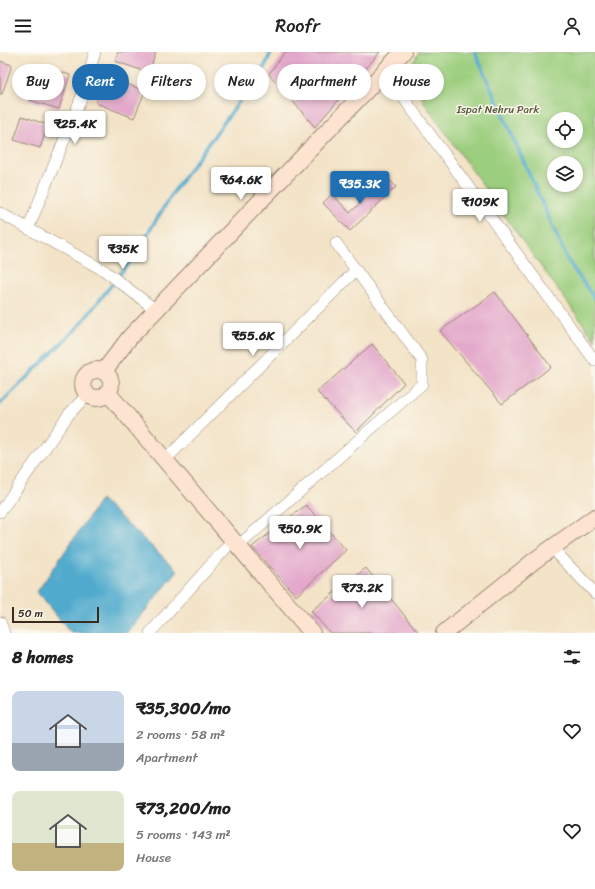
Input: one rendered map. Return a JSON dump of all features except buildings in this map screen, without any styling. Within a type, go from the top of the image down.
[{"type":"street","points":[[28,229],[82,96],[95,52]]},
{"type":"street","points":[[391,64],[403,52]]},
{"type":"street","points":[[104,371],[130,337],[379,76]]},
{"type":"street","points":[[405,100],[595,361]]},
{"type":"street","points":[[0,213],[105,270],[156,310]]},
{"type":"street","points":[[150,633],[236,543],[422,384],[422,360],[336,242]]},
{"type":"street","points":[[165,460],[356,270]]},
{"type":"street","points":[[97,369],[104,371],[110,378],[111,384],[108,393],[103,397],[96,398],[87,395],[82,385],[85,375],[90,371],[97,369]]},
{"type":"street","points":[[108,393],[312,633]]},
{"type":"street","points":[[0,512],[69,414],[87,395]]},
{"type":"street","points":[[444,633],[552,548],[595,517]]},
{"type":"street","points":[[552,548],[595,593]]},
{"type":"street","points":[[0,622],[4,633]]},
{"type":"green space","name":"Ispat Nehru Park","points":[[419,52],[595,52],[595,340],[529,250],[423,100],[444,100],[444,64],[412,64]]},
{"type":"water","points":[[101,499],[178,571],[127,633],[72,633],[37,592]]},
{"type":"waterway","points":[[0,404],[79,326],[132,259],[174,191],[265,66],[271,52]]},
{"type":"waterway","points":[[475,52],[568,261],[595,299]]}]
